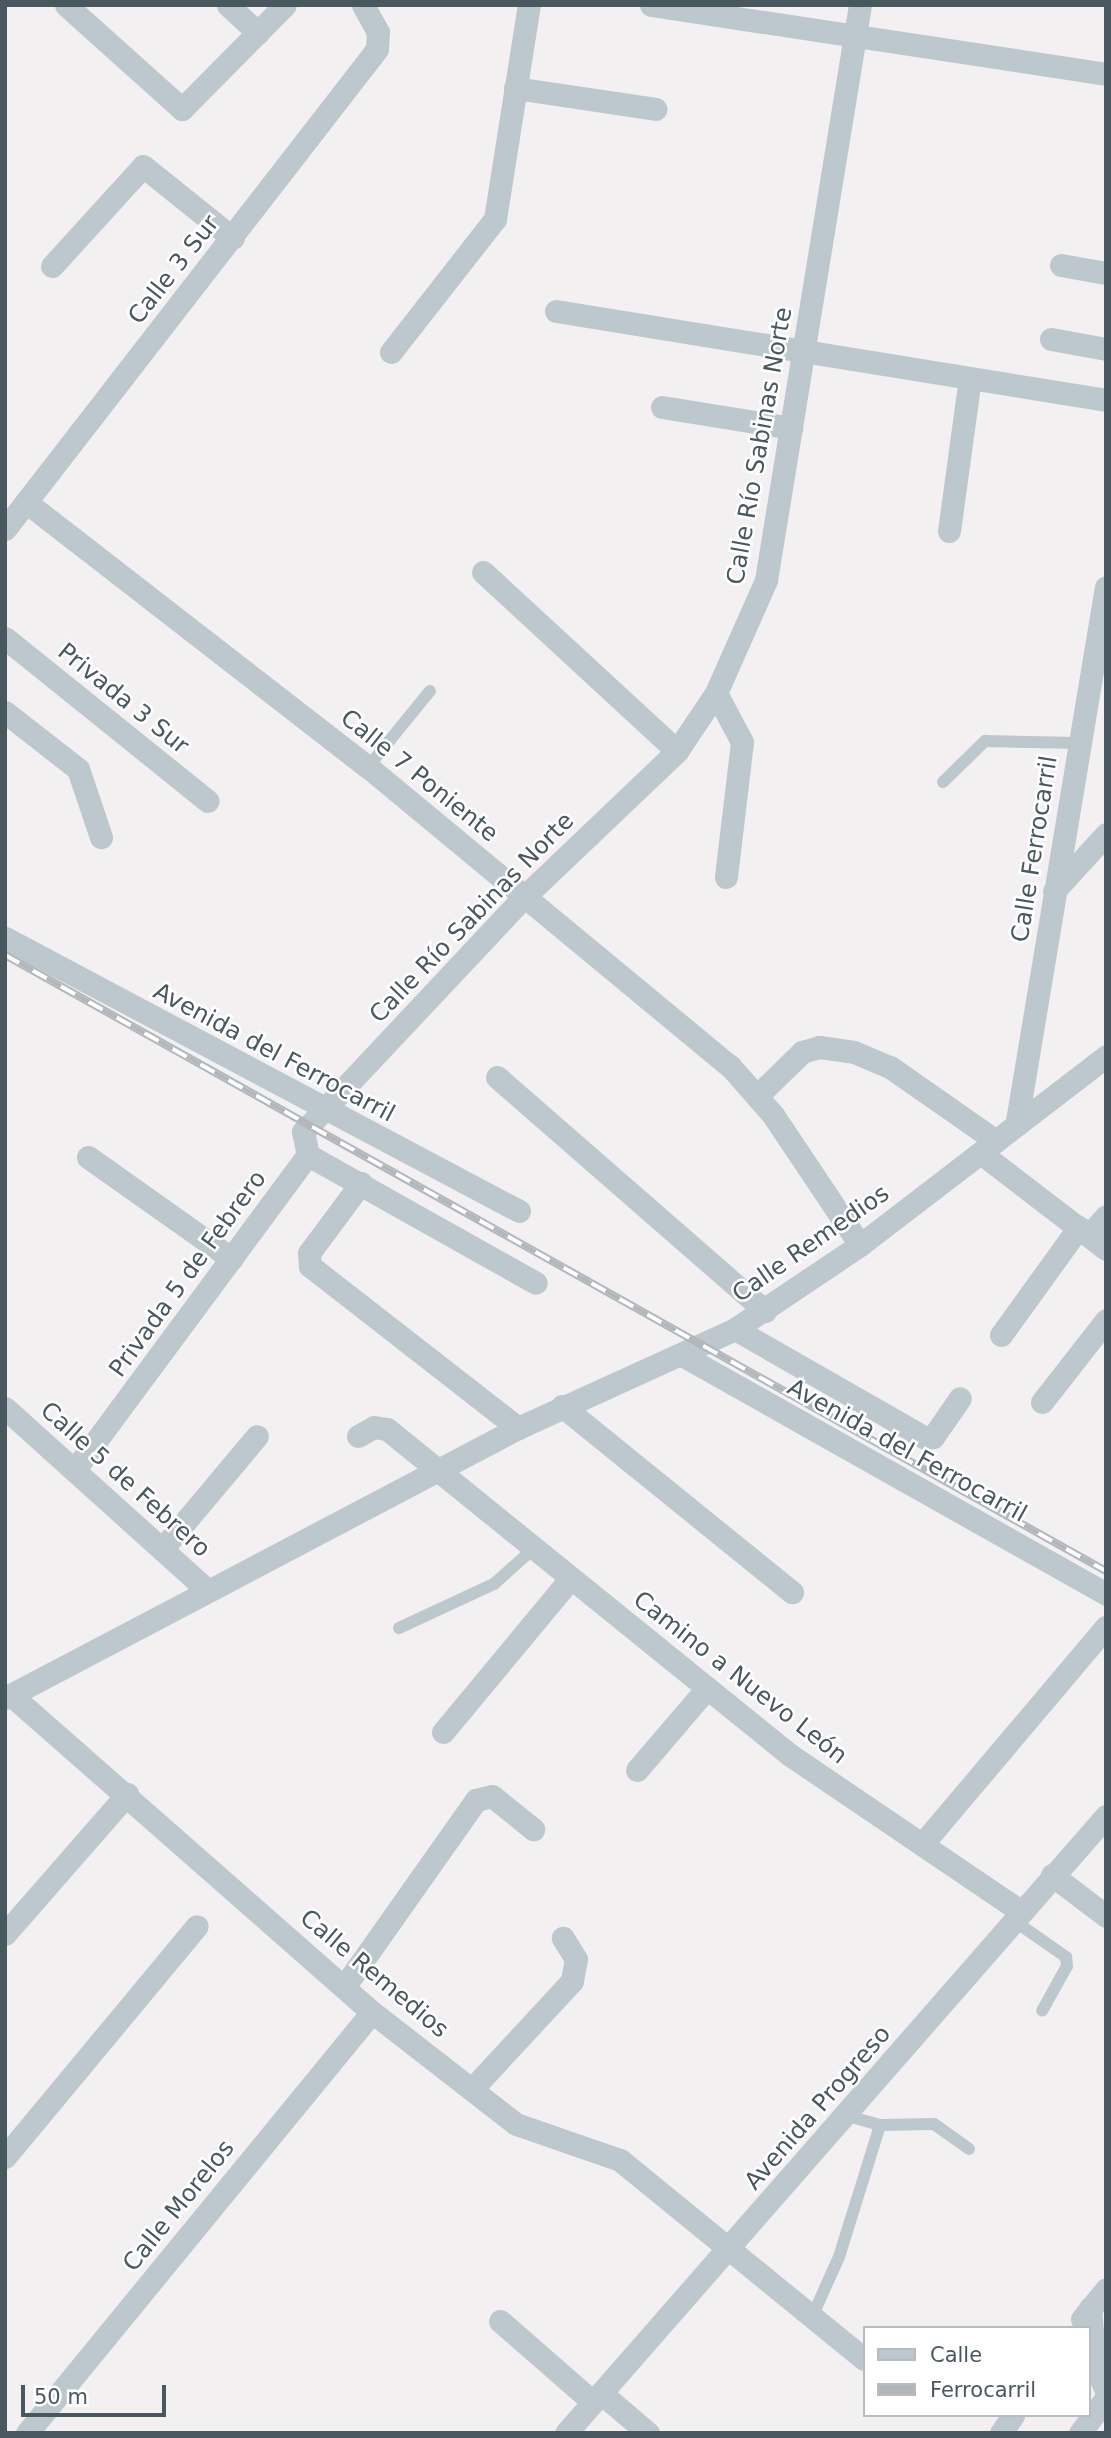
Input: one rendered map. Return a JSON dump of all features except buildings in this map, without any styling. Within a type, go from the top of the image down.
[{"type":"street","points":[[66,5],[182,109],[285,5]]},
{"type":"street","points":[[228,5],[258,33]]},
{"type":"street","name":"Calle 3 Sur","points":[[5,529],[233,238],[380,41],[362,5]]},
{"type":"street","points":[[391,352],[505,219],[515,88],[529,5]]},
{"type":"street","points":[[651,5],[1106,75]]},
{"type":"street","name":"Calle Río Sabinas Norte","points":[[323,1110],[525,896],[677,751],[716,693],[766,580],[860,5]]},
{"type":"street","points":[[515,88],[655,109]]},
{"type":"street","points":[[52,266],[144,166],[233,238]]},
{"type":"street","points":[[1061,265],[1106,273]]},
{"type":"street","points":[[556,311],[1106,400]]},
{"type":"street","points":[[1051,340],[1106,349]]},
{"type":"street","points":[[949,531],[970,378]]},
{"type":"street","points":[[662,407],[791,429]]},
{"type":"street","name":"Calle 7 Poniente","points":[[26,502],[368,767],[525,896],[758,1095],[860,1245]]},
{"type":"street","points":[[483,572],[677,751]]},
{"type":"street","name":"Calle Ferrocarril","points":[[1017,1121],[1079,743],[1096,707],[1106,587]]},
{"type":"street","name":"Privada 3 Sur","points":[[5,638],[208,801]]},
{"type":"street","points":[[716,693],[742,741],[726,877]]},
{"type":"street","points":[[5,712],[78,769],[101,838]]},
{"type":"street","points":[[1054,892],[1106,834]]},
{"type":"street","name":"Avenida del Ferrocarril","points":[[5,938],[323,1110],[519,1211]]},
{"type":"street","points":[[758,1095],[802,1052],[819,1047],[854,1052],[890,1066],[989,1147],[1091,1237]]},
{"type":"street","name":"Calle Remedios","points":[[862,2358],[728,2252],[620,2160],[516,2124],[372,2012],[127,1794],[8,1696],[517,1428],[735,1329],[860,1245],[989,1147],[1017,1121],[1106,1056]]},
{"type":"street","points":[[497,1077],[765,1311]]},
{"type":"street","points":[[323,1110],[303,1132],[308,1155],[536,1283]]},
{"type":"street","name":"Privada 5 de Febrero","points":[[76,1468],[308,1155]]},
{"type":"street","points":[[88,1157],[232,1259]]},
{"type":"street","points":[[361,1183],[309,1253],[310,1266],[517,1428]]},
{"type":"street","points":[[1001,1335],[1091,1237],[1106,1216]]},
{"type":"street","points":[[1042,1402],[1106,1320]]},
{"type":"street","points":[[735,1329],[925,1438],[933,1437],[960,1398]]},
{"type":"street","name":"Avenida del Ferrocarril","points":[[682,1355],[1106,1594]]},
{"type":"street","points":[[562,1406],[792,1592]]},
{"type":"street","name":"Calle 5 de Febrero","points":[[5,1408],[76,1468],[208,1591]]},
{"type":"street","name":"Camino a Nuevo León","points":[[358,1436],[374,1427],[387,1429],[790,1755],[924,1842],[1016,1916]]},
{"type":"street","points":[[163,1548],[257,1436]]},
{"type":"street","points":[[443,1732],[570,1579]]},
{"type":"street","points":[[924,1842],[1106,1627]]},
{"type":"street","points":[[637,1770],[707,1688]]},
{"type":"street","points":[[5,1934],[127,1794]]},
{"type":"street","points":[[344,1987],[476,1800],[492,1796],[533,1829]]},
{"type":"street","name":"Avenida Progreso","points":[[566,2433],[848,2116],[1016,1916],[1106,1816]]},
{"type":"street","points":[[1052,1875],[1106,1916]]},
{"type":"street","points":[[5,2157],[197,1926]]},
{"type":"street","points":[[472,2088],[572,1981],[576,1959],[563,1938]]},
{"type":"street","name":"Calle Morelos","points":[[27,2433],[372,2012]]},
{"type":"street","points":[[1077,2326],[1106,2289]]},
{"type":"street","points":[[1090,2308],[1095,2366],[1106,2391]]},
{"type":"street","points":[[500,2321],[597,2398],[648,2433]]},
{"type":"street","points":[[1080,2433],[1106,2398]]},
{"type":"street","points":[[1001,2433],[1012,2417]]},
{"type":"lane","points":[[368,767],[430,691]]},
{"type":"lane","points":[[943,782],[985,741],[1079,743]]},
{"type":"lane","points":[[399,1628],[494,1584],[533,1549]]},
{"type":"lane","points":[[1016,1916],[1068,1962],[1042,2011]]},
{"type":"lane","points":[[848,2116],[880,2125],[933,2124],[969,2148]]},
{"type":"lane","points":[[811,2317],[839,2257],[880,2125]]},
{"type":"railway","points":[[5,955],[1106,1571]]}]
